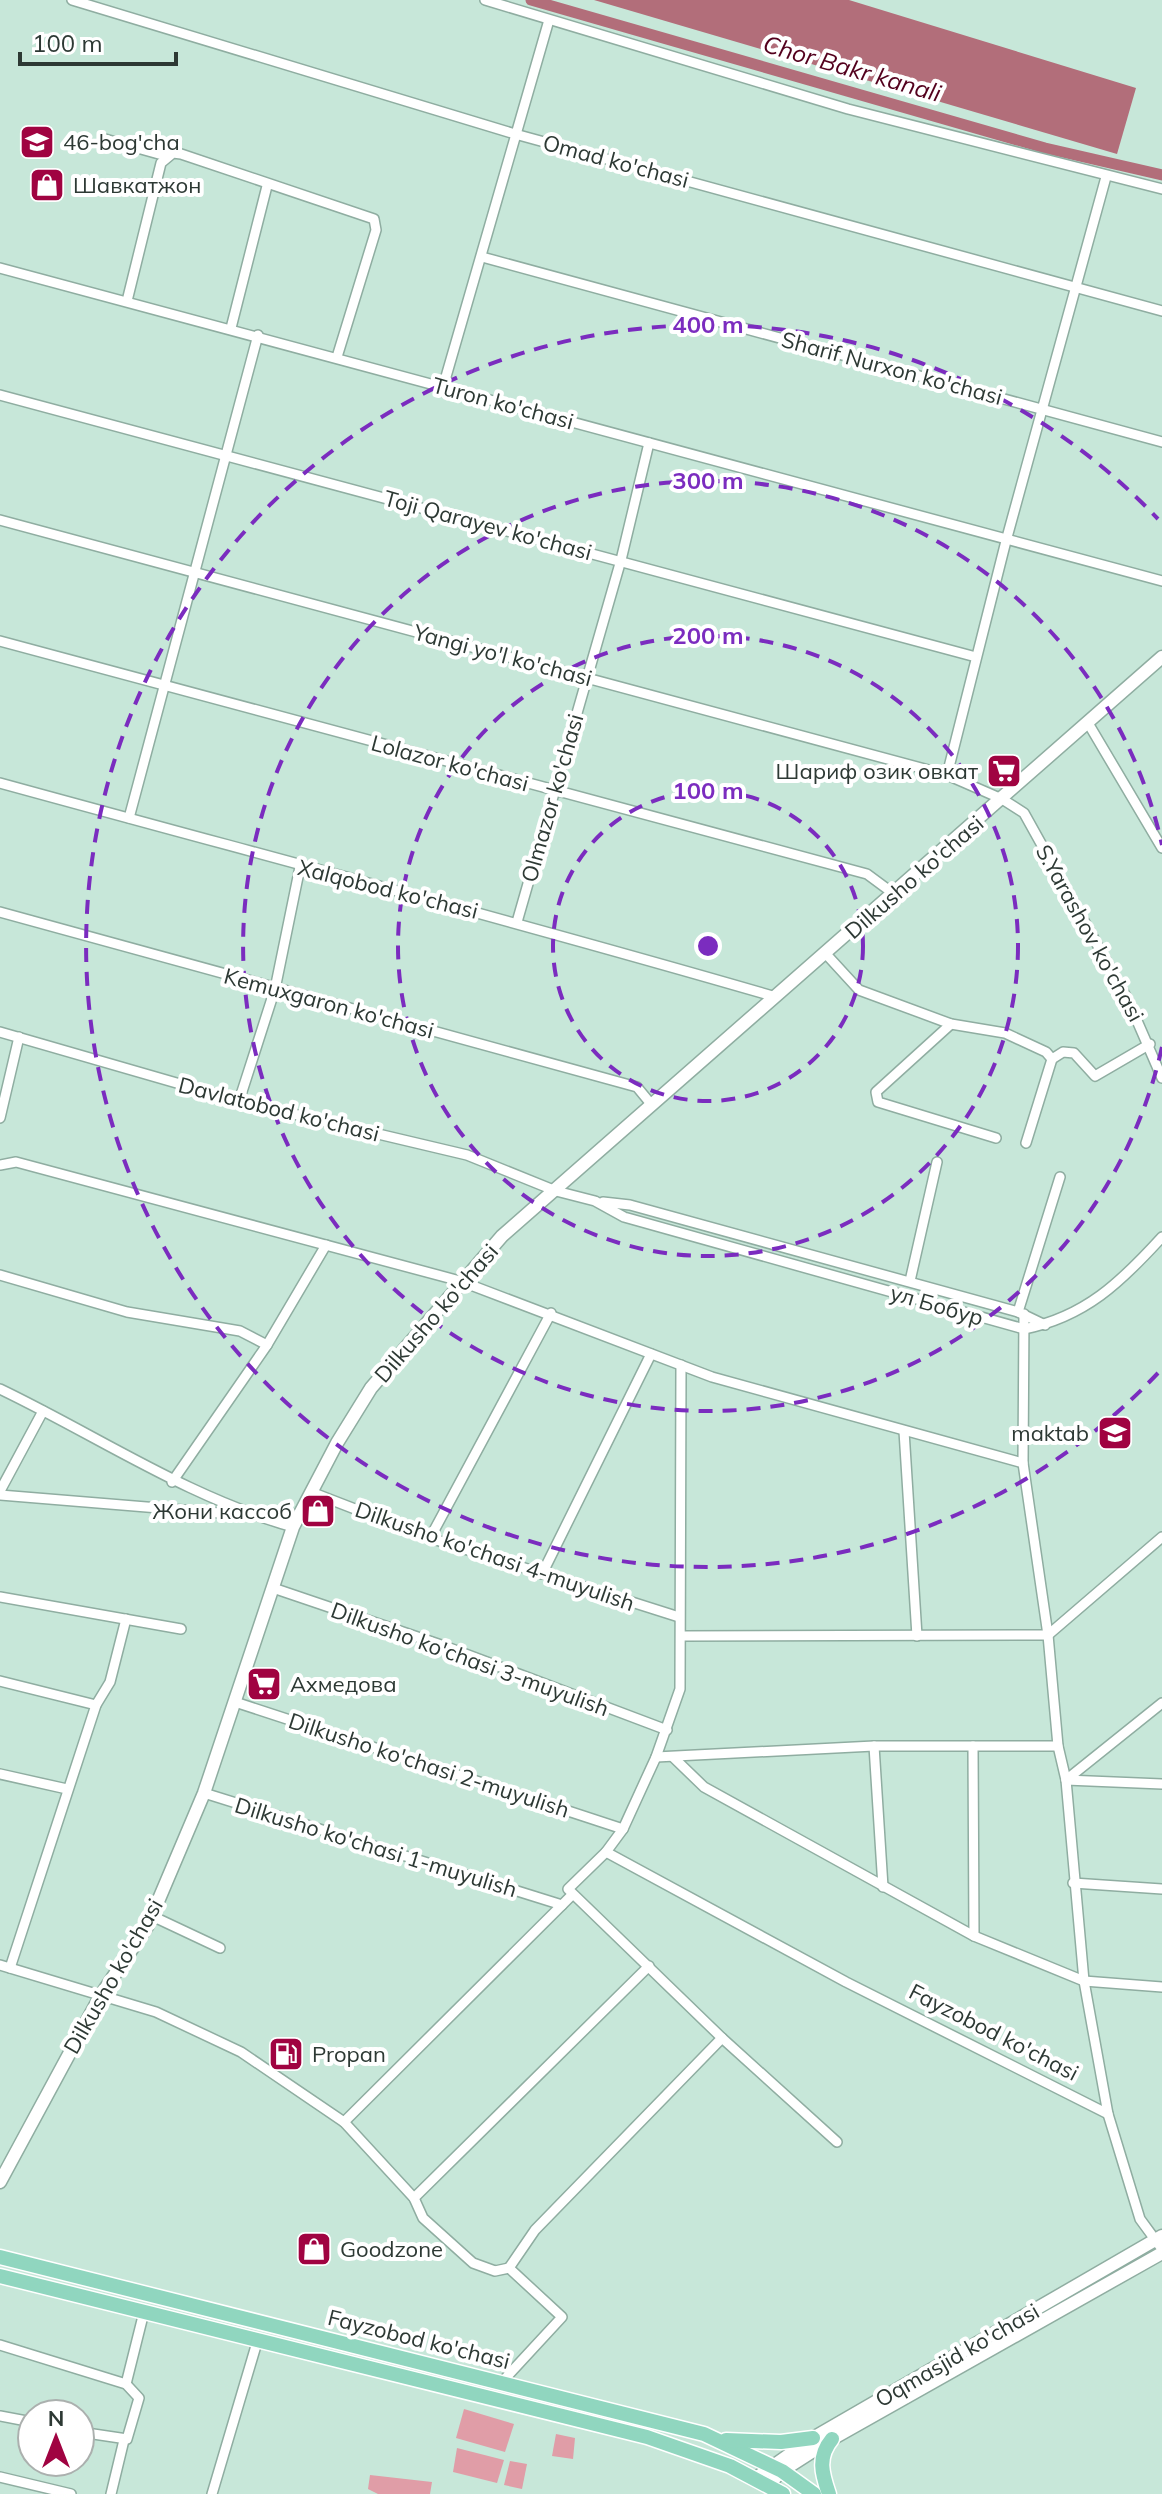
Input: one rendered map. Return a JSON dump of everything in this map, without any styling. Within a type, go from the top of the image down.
[{"type":"main road","name":"Fayzobod ko'chasi","points":[[0,2257],[720,2440],[777,2469],[814,2494]]},
{"type":"main road","name":"Fayzobod ko'chasi","points":[[0,2276],[647,2437],[695,2451],[762,2481],[783,2494]]},
{"type":"main road","points":[[720,2440],[766,2442],[813,2438]]},
{"type":"main road","points":[[829,2494],[823,2476],[822,2457],[832,2439]]},
{"type":"street","name":"Omad ko'chasi","points":[[72,0],[515,134],[1162,311]]},
{"type":"street","points":[[485,0],[848,109],[1162,189]]},
{"type":"street","points":[[443,387],[549,20]]},
{"type":"street","points":[[105,139],[166,156],[181,154],[267,186],[370,215],[376,224],[337,357]]},
{"type":"street","points":[[127,301],[161,163],[166,156]]},
{"type":"street","points":[[947,775],[1006,541],[1106,177]]},
{"type":"street","points":[[231,328],[267,186]]},
{"type":"street","name":"Sharif Nurxon ko'chasi","points":[[482,257],[1162,442]]},
{"type":"street","name":"Turon ko'chasi","points":[[0,268],[258,335],[1162,581]]},
{"type":"street","points":[[129,818],[258,335]]},
{"type":"street","name":"Toji Qarayev ko'chasi","points":[[0,395],[976,657]]},
{"type":"street","name":"Olmazor ko'chasi","points":[[517,922],[621,560],[649,443]]},
{"type":"street","name":"Yangi yo'l ko'chasi","points":[[0,520],[947,775],[1002,799]]},
{"type":"street","name":"Lolazor ko'chasi","points":[[0,641],[867,874],[894,894]]},
{"type":"street","name":"Dilkusho ko'chasi","points":[[0,2182],[101,1995],[152,1916],[204,1793],[293,1527],[371,1388],[460,1281],[502,1236],[1162,657]]},
{"type":"street","points":[[1088,723],[1162,848]]},
{"type":"street","name":"Xalqobod ko'chasi","points":[[0,783],[300,867],[517,922],[776,997]]},
{"type":"street","name":"S.Yarashov ko'chasi","points":[[1002,799],[1024,813],[1150,1044],[1162,1078]]},
{"type":"street","points":[[239,1101],[275,989],[300,867]]},
{"type":"street","name":"Kemuxgaron ko'chasi","points":[[0,912],[637,1087],[651,1104]]},
{"type":"street","points":[[826,954],[859,990],[951,1024],[1005,1033],[1046,1052],[1052,1059]]},
{"type":"street","points":[[951,1024],[876,1092],[878,1102],[996,1138]]},
{"type":"street","name":"Davlatobod ko'chasi","points":[[0,1032],[239,1101],[467,1155],[556,1191]]},
{"type":"street","points":[[0,1116],[19,1037]]},
{"type":"street","points":[[1026,1143],[1052,1059],[1063,1052],[1074,1053],[1095,1076],[1150,1044]]},
{"type":"street","points":[[0,1165],[16,1162],[460,1281],[551,1313],[681,1365],[1023,1463]]},
{"type":"street","points":[[910,1281],[937,1162]]},
{"type":"street","points":[[1048,1635],[1023,1463],[1024,1329],[1021,1313],[1060,1177]]},
{"type":"street","name":"ул Бобур","points":[[556,1191],[595,1201],[624,1217],[1024,1329]]},
{"type":"street","points":[[595,1201],[630,1205],[910,1281],[1021,1313],[1045,1325]]},
{"type":"street","points":[[1024,1329],[1067,1318],[1091,1303],[1162,1237]]},
{"type":"street","points":[[172,1482],[267,1345],[326,1245]]},
{"type":"street","points":[[0,1275],[127,1312],[240,1331],[267,1345]]},
{"type":"street","points":[[430,1538],[551,1313]]},
{"type":"street","points":[[542,1574],[651,1354]]},
{"type":"street","points":[[681,1365],[680,1689],[667,1730],[623,1829],[606,1852],[568,1889],[722,2038],[837,2142]]},
{"type":"street","points":[[0,1389],[172,1482],[254,1516],[293,1527]]},
{"type":"street","points":[[43,1411],[0,1493],[254,1516]]},
{"type":"street","points":[[904,1431],[917,1636]]},
{"type":"street","name":"Dilkusho ko'chasi 4-muyulish","points":[[311,1492],[430,1538],[679,1617]]},
{"type":"street","points":[[682,1636],[1048,1635],[1162,1537]]},
{"type":"street","name":"Dilkusho ko'chasi 3-muyulish","points":[[273,1588],[447,1647],[667,1730]]},
{"type":"street","points":[[0,1597],[181,1629]]},
{"type":"street","points":[[126,1619],[110,1682],[96,1705],[5,1966],[156,2012],[241,2052],[344,2122],[414,2198],[423,2218],[473,2263],[495,2271],[509,2268],[535,2230],[722,2038]]},
{"type":"street","name":"Fayzobod ko'chasi","points":[[1048,1635],[1058,1746],[1066,1780],[1084,1981],[1108,2114],[1140,2219],[1160,2245]]},
{"type":"street","points":[[0,1681],[96,1705]]},
{"type":"street","name":"Dilkusho ko'chasi 2-muyulish","points":[[235,1702],[623,1829]]},
{"type":"street","points":[[1066,1780],[1162,1703]]},
{"type":"street","points":[[656,1757],[874,1746],[1058,1746]]},
{"type":"street","points":[[874,1746],[883,1887]]},
{"type":"street","points":[[973,1746],[974,1936]]},
{"type":"street","points":[[673,1757],[704,1787],[974,1936],[1084,1981],[1162,1987]]},
{"type":"street","points":[[0,1774],[67,1789]]},
{"type":"street","points":[[1066,1780],[1162,1784]]},
{"type":"street","name":"Dilkusho ko'chasi 1-muyulish","points":[[204,1793],[562,1905]]},
{"type":"street","name":"Fayzobod ko'chasi","points":[[606,1852],[846,1982],[1108,2114]]},
{"type":"street","points":[[1073,1883],[1162,1889]]},
{"type":"street","points":[[344,2122],[572,1895]]},
{"type":"street","points":[[152,1916],[220,1948]]},
{"type":"street","points":[[414,2198],[649,1966]]},
{"type":"street","name":"Oqmasjid ko'chasi","points":[[762,2481],[813,2438],[1160,2245]]},
{"type":"street","name":"Oqmasjid ko'chasi","points":[[777,2469],[1160,2245]]},
{"type":"street","points":[[501,2383],[562,2317],[509,2268]]},
{"type":"street","points":[[126,2384],[144,2312]]},
{"type":"street","points":[[212,2494],[258,2339]]},
{"type":"street","points":[[0,2345],[126,2384],[139,2398],[131,2434],[124,2440],[111,2494]]},
{"type":"street","points":[[96,2435],[124,2440]]},
{"type":"street","points":[[0,2477],[71,2494]]},
{"type":"shaded area","points":[[464,2409],[514,2424],[505,2452],[456,2438]]},
{"type":"shaded area","points":[[556,2434],[575,2438],[573,2459],[552,2456]]},
{"type":"shaded area","points":[[457,2448],[504,2460],[497,2483],[453,2472]]},
{"type":"shaded area","points":[[510,2461],[527,2464],[522,2489],[504,2485]]},
{"type":"shaded area","points":[[370,2475],[432,2482],[430,2494],[378,2494],[368,2489]]},
{"type":"water","points":[[594,0],[849,0],[1136,88],[1117,154]]},
{"type":"waterway","name":"Chor Bakr kanali","points":[[531,0],[1045,148],[1162,175]]},
{"type":"place","name":"46-bog'cha","points":[[37,142]]},
{"type":"place","name":"Шавкатжон","points":[[47,185]]},
{"type":"place","name":"Шариф озик овкат","points":[[1004,771]]},
{"type":"place","name":"maktab","points":[[1115,1433]]},
{"type":"place","name":"Жони кассоб","points":[[318,1511]]},
{"type":"place","name":"Ахмедова","points":[[264,1684]]},
{"type":"place","name":"Propan","points":[[286,2054]]},
{"type":"place","name":"Goodzone","points":[[314,2249]]}]
